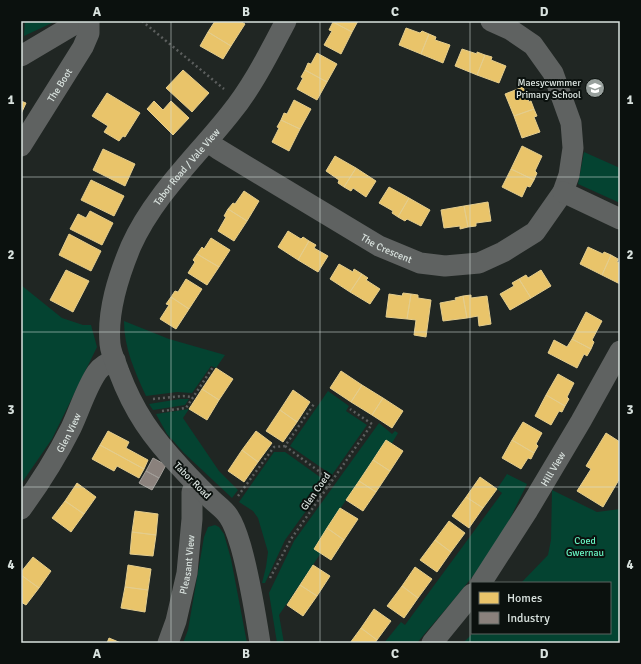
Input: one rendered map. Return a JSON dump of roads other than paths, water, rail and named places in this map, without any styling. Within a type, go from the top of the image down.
[{"type":"street","points":[[21,56],[80,21]]},
{"type":"street","name":"The Boot","points":[[21,146],[83,47],[89,33],[89,21]]},
{"type":"street","name":"Tabor Road / Vale View","points":[[110,324],[119,277],[142,225],[156,203],[240,102],[286,21]]},
{"type":"street","name":"The Crescent","points":[[208,142],[379,246],[420,263],[445,266],[479,263],[503,252],[535,232],[563,192],[569,175],[573,148],[571,123],[553,73],[533,44],[511,30],[491,21]]},
{"type":"street","points":[[563,192],[620,219]]},
{"type":"street","name":"Tabor Road","points":[[110,324],[110,346],[128,395],[141,420],[161,447],[196,485],[226,513],[236,532],[244,558],[251,590],[260,643]]},
{"type":"street","name":"Hill View","points":[[482,582],[528,510],[577,428],[620,351]]},
{"type":"street","name":"Glen View","points":[[21,509],[43,479],[67,435],[95,375],[105,364],[115,360]]},
{"type":"street","name":"Pleasant View","points":[[168,643],[176,621],[187,573],[192,519],[192,492],[196,485]]},
{"type":"street","points":[[432,643],[471,595]]},
{"type":"place","name":"Maesycwmmer Primary School","points":[[595,88]]},
{"type":"park label","name":"Coed Gwernau","points":[[585,546]]}]
